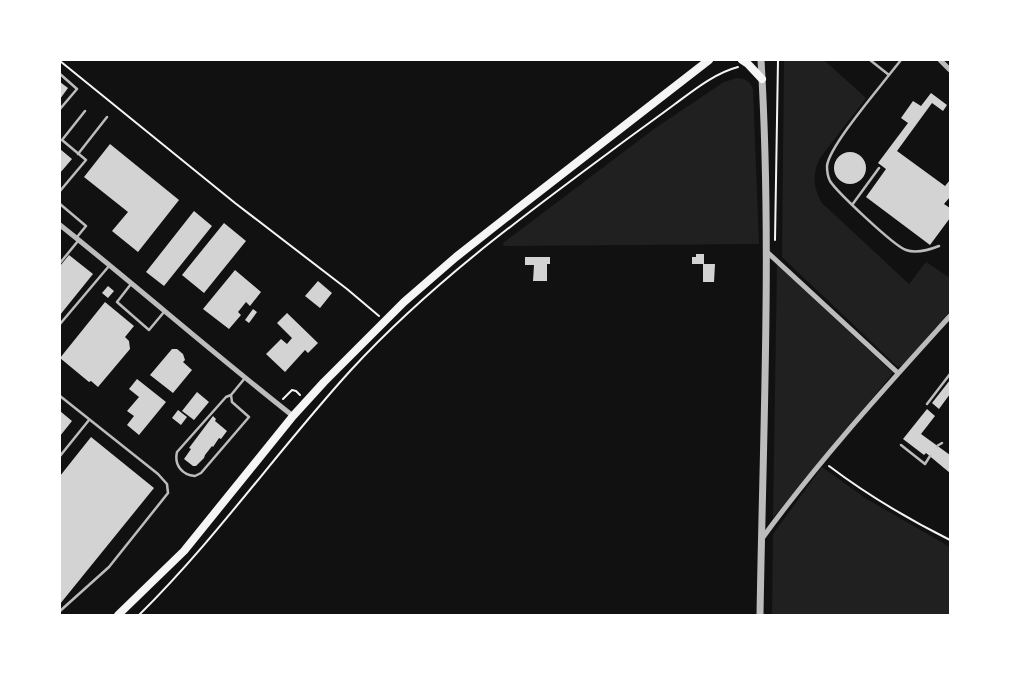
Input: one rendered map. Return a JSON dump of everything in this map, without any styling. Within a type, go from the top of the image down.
[{"type":"main road","points":[[118,615],[184,551],[293,416],[385,321],[456,257],[709,60]]},
{"type":"main road","points":[[741,62],[748,64],[762,79]]},
{"type":"street","points":[[760,615],[766,251],[761,60]]},
{"type":"street","points":[[940,60],[950,70]]},
{"type":"street","points":[[60,225],[293,416]]},
{"type":"street","points":[[766,251],[898,373]]},
{"type":"street","points":[[761,540],[823,461],[898,373],[950,316]]},
{"type":"lane","points":[[870,60],[889,75]]},
{"type":"lane","points":[[901,60],[832,150],[827,166],[829,179],[839,193],[852,205],[906,250],[923,252],[939,246]]},
{"type":"lane","points":[[60,74],[77,88],[60,108]]},
{"type":"lane","points":[[60,191],[86,160],[62,140],[85,111]]},
{"type":"lane","points":[[78,154],[107,117]]},
{"type":"lane","points":[[852,205],[879,168]]},
{"type":"lane","points":[[60,204],[86,226],[60,263]]},
{"type":"lane","points":[[60,324],[110,265]]},
{"type":"lane","points":[[132,283],[117,302],[149,330],[166,310]]},
{"type":"lane","points":[[926,404],[950,374]]},
{"type":"lane","points":[[231,395],[232,402],[249,417],[201,473],[195,476],[187,474],[177,464],[177,452],[245,378]]},
{"type":"lane","points":[[60,396],[158,474],[167,484],[168,493],[109,567],[60,611]]},
{"type":"lane","points":[[60,456],[89,420]]},
{"type":"lane","points":[[937,446],[942,443]]},
{"type":"lane","points":[[901,445],[925,464],[930,456]]},
{"type":"path","points":[[60,61],[385,321]]},
{"type":"path","points":[[139,615],[194,557],[286,445],[346,376],[398,322],[466,263],[572,180],[694,90],[727,69],[738,68],[741,62]]},
{"type":"path","points":[[823,461],[869,493],[950,540]]},
{"type":"shaded area","points":[[784,60],[824,60],[866,98],[817,164],[815,186],[822,203],[909,284],[926,262],[950,278],[950,311],[905,364],[898,367],[782,257]]},
{"type":"shaded area","points":[[737,78],[747,81],[753,89],[759,244],[504,246],[503,243],[654,129],[724,82]]},
{"type":"shaded area","points":[[777,263],[893,373],[773,518]]},
{"type":"shaded area","points":[[822,467],[865,498],[950,547],[950,615],[772,615],[773,534]]},
{"type":"building","points":[[60,82],[68,88],[60,99]]},
{"type":"building","points":[[931,93],[947,105],[943,111],[932,103],[897,151],[945,186],[950,180],[950,197],[944,204],[950,208],[950,218],[930,245],[866,197],[886,169],[878,163],[908,123],[901,118],[913,101],[921,106]]},
{"type":"building","points":[[110,144],[179,200],[138,252],[112,231],[128,212],[84,177]]},
{"type":"building","points":[[60,149],[72,159],[60,173]]},
{"type":"building","points":[[850,152],[861,157],[866,168],[861,179],[850,184],[839,179],[834,168],[839,157]]},
{"type":"building","points":[[194,211],[212,226],[164,286],[146,272]]},
{"type":"building","points":[[224,223],[246,241],[204,293],[182,275]]},
{"type":"building","points":[[696,254],[704,254],[704,264],[692,264],[692,257],[696,257]]},
{"type":"building","points":[[69,255],[93,274],[60,315],[60,266]]},
{"type":"building","points":[[525,257],[550,257],[550,264],[547,264],[547,281],[533,281],[534,265],[525,265]]},
{"type":"building","points":[[703,264],[715,264],[714,282],[703,282]]},
{"type":"building","points":[[235,270],[261,292],[250,306],[246,302],[238,312],[241,315],[229,329],[203,309]]},
{"type":"building","points":[[318,281],[332,293],[320,308],[305,296]]},
{"type":"building","points":[[108,286],[114,291],[108,298],[102,293]]},
{"type":"building","points":[[105,302],[134,326],[125,337],[129,341],[130,349],[98,387],[60,358]]},
{"type":"building","points":[[253,309],[257,312],[249,323],[245,320]]},
{"type":"building","points":[[287,313],[318,343],[308,353],[305,350],[285,372],[266,354],[281,339],[287,344],[292,338],[277,323]]},
{"type":"building","points":[[172,349],[177,349],[183,354],[185,360],[183,362],[192,370],[173,393],[150,375]]},
{"type":"building","points":[[137,379],[166,402],[139,435],[127,425],[134,416],[127,411],[139,397],[129,389]]},
{"type":"building","points":[[950,380],[950,394],[939,409],[932,403]]},
{"type":"building","points":[[197,392],[209,402],[194,420],[182,411]]},
{"type":"building","points":[[927,409],[935,416],[921,434],[950,455],[950,473],[926,453],[924,455],[903,439]]},
{"type":"building","points":[[178,410],[187,417],[181,425],[172,418]]},
{"type":"building","points":[[60,411],[72,421],[60,436]]},
{"type":"building","points":[[213,416],[216,419],[215,421],[227,431],[212,446],[204,458],[196,466],[193,466],[184,459],[191,449],[189,448]]},
{"type":"building","points":[[91,437],[154,488],[60,604],[60,476]]}]
